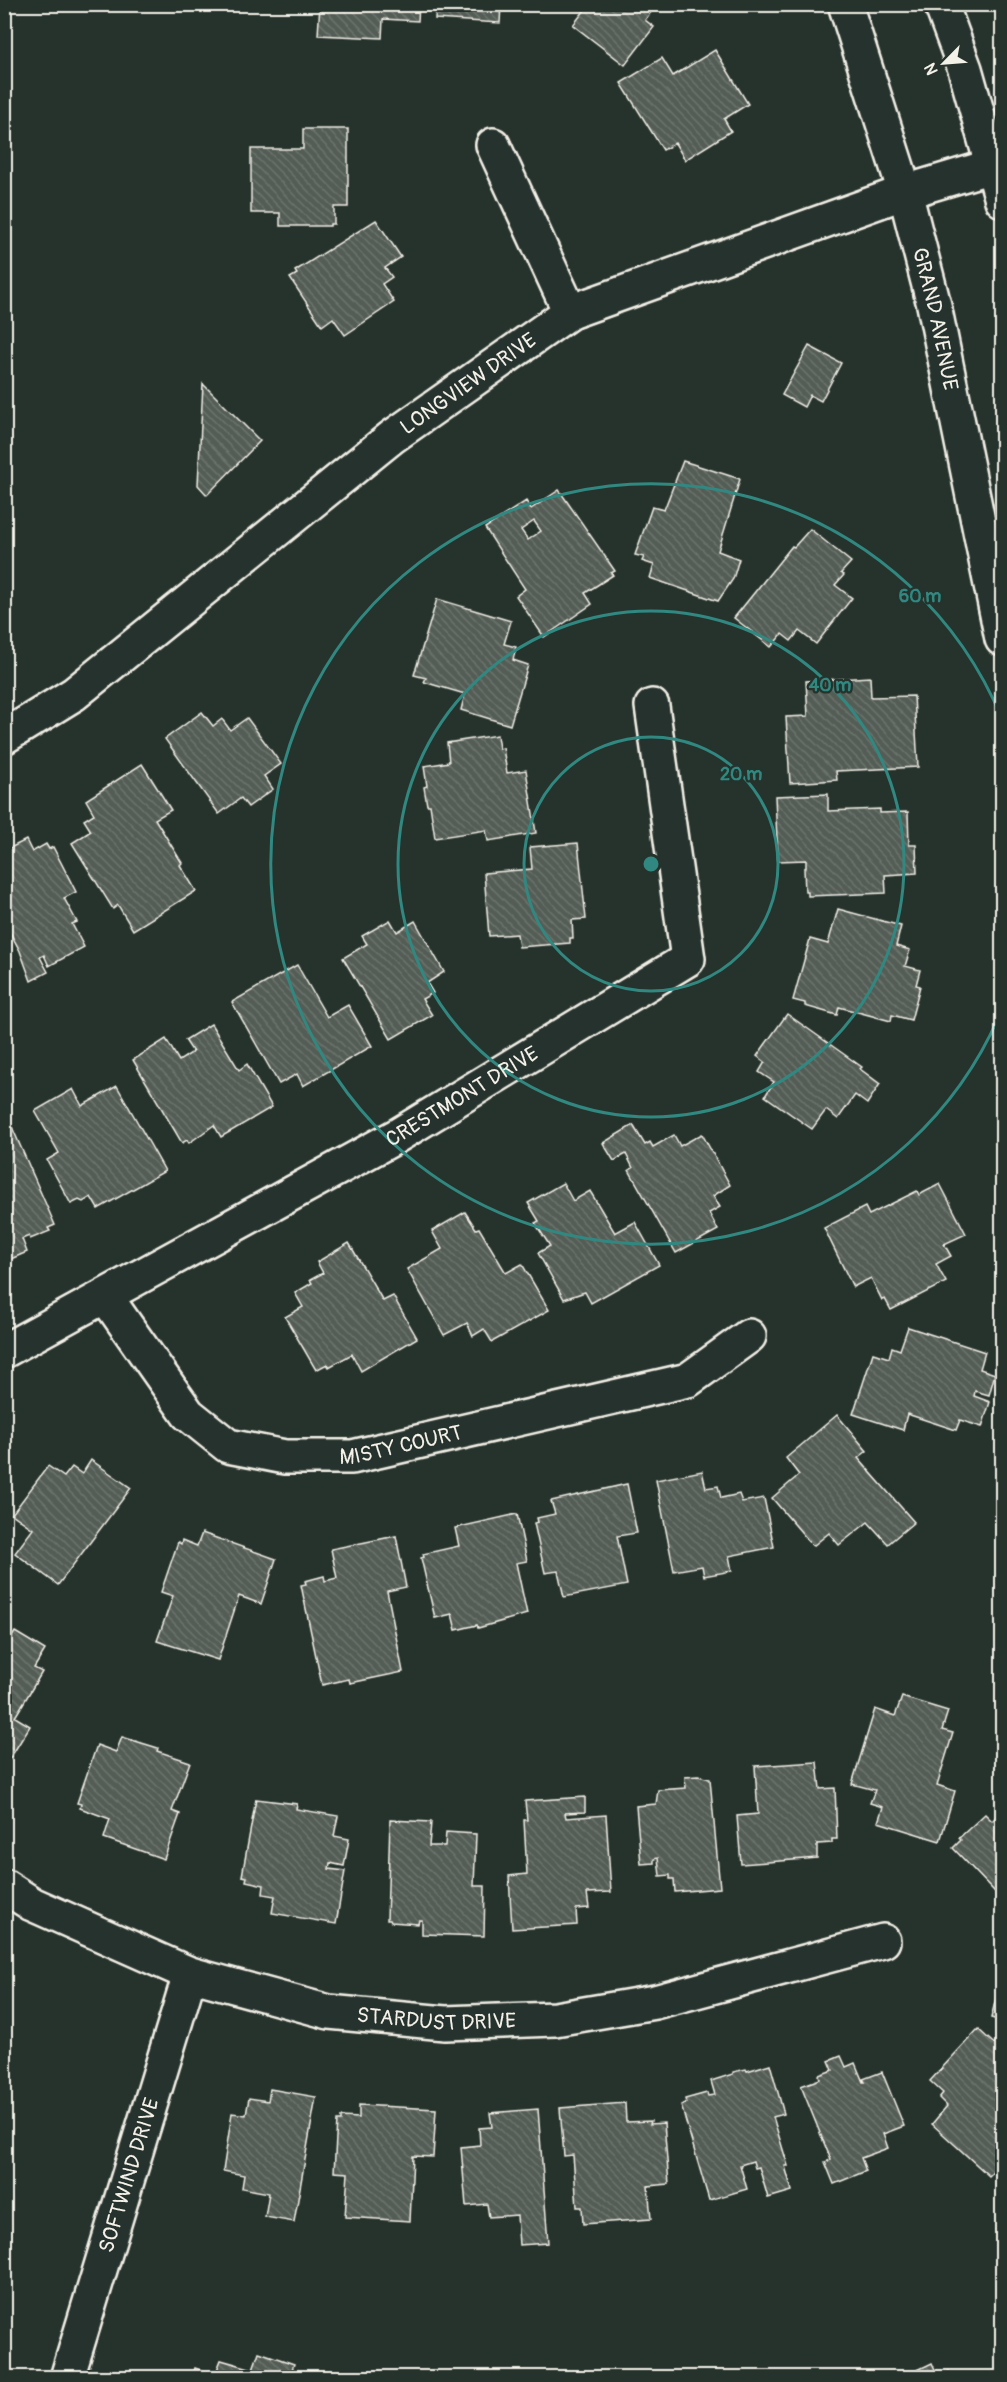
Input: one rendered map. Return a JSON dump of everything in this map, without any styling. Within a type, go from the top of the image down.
[{"type":"street","name":"GRAND AVENUE","points":[[845,4],[904,192],[934,305],[1002,639]]},
{"type":"street","points":[[941,4],[998,164],[1002,200]]},
{"type":"street","points":[[493,145],[570,312]]},
{"type":"street","name":"LONGVIEW DRIVE","points":[[4,737],[74,694],[392,437],[570,312],[904,192],[998,164]]},
{"type":"street","name":"CRESTMONT DRIVE","points":[[4,1350],[106,1297],[395,1137],[688,959],[652,706]]},
{"type":"street","name":"MISTY COURT","points":[[106,1297],[188,1414],[228,1446],[285,1457],[352,1457],[688,1380],[749,1336]]},
{"type":"street","name":"STARDUST DRIVE","points":[[4,1886],[32,1904],[190,1974],[329,2012],[445,2023],[555,2019],[656,2002],[883,1941]]},
{"type":"street","name":"SOFTWIND DRIVE","points":[[67,2378],[190,1974]]},
{"type":"building","points":[[320,4],[419,4],[418,21],[383,19],[382,38],[318,35]]},
{"type":"building","points":[[436,4],[501,4],[500,23],[435,19]]},
{"type":"building","points":[[586,4],[657,4],[645,20],[654,27],[625,65],[573,25],[588,6]]},
{"type":"building","points":[[715,50],[748,104],[724,119],[731,131],[685,160],[675,143],[663,150],[621,83],[662,58],[673,76]]},
{"type":"building","points":[[303,129],[348,129],[348,207],[334,207],[334,224],[330,226],[280,226],[280,213],[251,213],[251,149],[303,149]]},
{"type":"building","points":[[376,220],[401,257],[385,268],[392,277],[382,284],[394,302],[345,335],[333,318],[322,326],[290,278],[297,274],[295,271]]},
{"type":"building","points":[[809,346],[841,363],[821,401],[810,395],[804,407],[782,395]]},
{"type":"building","points":[[203,384],[260,441],[207,495],[198,485]]},
{"type":"building","points":[[683,461],[740,479],[718,551],[739,559],[733,579],[718,601],[650,578],[654,565],[642,561],[644,557],[635,555],[652,507],[664,510]]},
{"type":"building","points":[[559,490],[615,571],[611,573],[613,575],[585,593],[592,604],[544,637],[516,596],[525,589],[485,528],[526,501],[531,509]],"holes":[[[534,521],[541,531],[528,540],[521,530]]]},
{"type":"building","points":[[810,529],[851,562],[841,573],[844,575],[835,585],[852,598],[816,644],[799,631],[791,641],[782,634],[771,647],[734,618],[792,546],[794,547]]},
{"type":"building","points":[[437,599],[511,621],[504,644],[516,647],[513,660],[528,665],[510,725],[461,710],[465,694],[424,682],[426,678],[414,675]]},
{"type":"building","points":[[870,677],[871,697],[914,696],[918,767],[836,771],[837,780],[790,783],[786,717],[808,716],[806,681]]},
{"type":"building","points":[[202,712],[213,726],[222,719],[230,730],[247,718],[281,764],[264,776],[273,789],[248,807],[241,798],[219,814],[165,739]]},
{"type":"building","points":[[497,735],[499,749],[503,748],[507,773],[526,770],[536,833],[488,841],[486,830],[435,838],[430,805],[427,805],[424,787],[427,786],[424,766],[449,762],[447,743]]},
{"type":"building","points":[[142,764],[171,810],[155,819],[196,891],[133,930],[118,905],[113,909],[72,843],[91,831],[84,820],[94,814],[86,800]]},
{"type":"building","points":[[828,794],[828,811],[880,809],[880,813],[908,812],[909,845],[916,845],[917,873],[885,875],[886,893],[808,896],[808,892],[805,892],[806,860],[778,861],[775,796]]},
{"type":"building","points":[[26,840],[32,852],[46,844],[49,849],[53,847],[76,892],[64,898],[77,922],[72,924],[84,947],[49,966],[44,955],[40,957],[48,972],[31,981],[20,951],[4,921],[4,851]]},
{"type":"building","points":[[578,843],[586,919],[572,920],[573,938],[570,938],[570,943],[519,947],[517,934],[489,936],[484,873],[532,869],[530,847]]},
{"type":"building","points":[[838,909],[901,926],[896,946],[910,950],[905,966],[920,970],[916,985],[920,986],[911,1020],[892,1015],[891,1021],[839,1007],[837,1015],[805,1006],[805,1003],[793,1000],[810,939],[828,944]]},
{"type":"building","points":[[390,920],[397,932],[415,921],[444,972],[427,983],[433,993],[422,999],[432,1015],[391,1039],[343,958],[367,944],[362,936]]},
{"type":"building","points":[[297,965],[327,1017],[348,1005],[372,1046],[303,1086],[297,1074],[279,1084],[232,1002]]},
{"type":"building","points":[[787,1014],[862,1067],[860,1069],[880,1084],[867,1104],[855,1095],[838,1119],[826,1110],[812,1129],[765,1096],[774,1082],[759,1072],[765,1062],[757,1056]]},
{"type":"building","points":[[211,1024],[239,1070],[247,1064],[272,1107],[221,1137],[214,1125],[189,1143],[187,1140],[182,1143],[133,1060],[166,1039],[179,1061],[193,1052],[185,1040]]},
{"type":"building","points":[[117,1086],[165,1171],[98,1209],[91,1197],[83,1202],[79,1200],[71,1204],[47,1160],[59,1153],[35,1111],[73,1089],[82,1106]]},
{"type":"building","points":[[5,1111],[55,1225],[48,1228],[50,1231],[30,1239],[29,1236],[22,1239],[27,1252],[4,1264]]},
{"type":"building","points":[[633,1125],[645,1145],[650,1142],[653,1147],[674,1135],[680,1146],[702,1134],[730,1185],[713,1196],[720,1207],[709,1213],[718,1230],[676,1253],[629,1170],[633,1168],[626,1154],[614,1161],[603,1143]]},
{"type":"building","points":[[563,1183],[573,1201],[590,1191],[615,1233],[635,1222],[659,1265],[591,1303],[585,1292],[564,1299],[538,1253],[550,1246],[535,1223],[539,1221],[528,1203]]},
{"type":"building","points":[[940,1184],[966,1234],[944,1244],[951,1256],[936,1264],[946,1282],[891,1310],[885,1299],[882,1300],[871,1278],[853,1287],[824,1228],[865,1207],[869,1215],[917,1191],[919,1195]]},
{"type":"building","points":[[465,1212],[476,1229],[479,1228],[506,1273],[522,1264],[549,1310],[492,1342],[484,1329],[473,1336],[467,1323],[444,1335],[407,1269],[442,1249],[432,1231]]},
{"type":"building","points":[[349,1243],[383,1301],[393,1296],[417,1338],[361,1371],[352,1354],[329,1367],[327,1364],[316,1370],[285,1317],[303,1307],[295,1293],[312,1283],[310,1280],[323,1273],[317,1262]]},
{"type":"building","points":[[908,1327],[985,1352],[980,1369],[995,1374],[989,1395],[975,1391],[974,1396],[990,1402],[982,1427],[960,1420],[956,1430],[907,1414],[903,1430],[853,1414],[873,1353],[889,1358],[892,1347],[900,1350]]},
{"type":"building","points":[[837,1415],[867,1451],[858,1458],[914,1522],[888,1544],[868,1522],[839,1545],[829,1533],[813,1546],[772,1498],[799,1475],[786,1458]]},
{"type":"building","points":[[91,1460],[131,1488],[58,1585],[15,1553],[33,1529],[12,1514],[48,1466],[64,1477],[72,1467],[82,1474]]},
{"type":"building","points":[[702,1471],[706,1488],[718,1486],[721,1498],[739,1494],[742,1502],[764,1498],[774,1547],[729,1556],[732,1571],[704,1576],[702,1566],[674,1571],[656,1480]]},
{"type":"building","points":[[627,1484],[637,1533],[617,1536],[627,1585],[564,1597],[558,1571],[545,1573],[534,1523],[538,1522],[537,1518],[555,1514],[551,1501]]},
{"type":"building","points":[[517,1514],[527,1561],[516,1563],[527,1614],[478,1628],[477,1625],[456,1630],[452,1614],[435,1618],[421,1558],[424,1557],[423,1554],[459,1546],[455,1528]]},
{"type":"building","points":[[202,1533],[276,1559],[261,1604],[239,1596],[218,1660],[157,1641],[173,1596],[161,1592],[178,1542],[181,1544],[182,1540],[197,1546]]},
{"type":"building","points":[[396,1536],[406,1587],[387,1591],[403,1672],[350,1683],[349,1679],[322,1685],[301,1585],[306,1584],[305,1581],[324,1576],[325,1581],[337,1578],[331,1549]]},
{"type":"building","points":[[15,1632],[45,1650],[34,1668],[42,1672],[15,1717],[30,1726],[4,1768],[4,1645],[6,1646]]},
{"type":"building","points":[[902,1697],[948,1711],[942,1730],[953,1733],[937,1785],[955,1791],[940,1841],[878,1822],[883,1807],[870,1803],[875,1790],[852,1784],[875,1709],[895,1716]]},
{"type":"building","points":[[122,1737],[158,1748],[157,1751],[190,1762],[172,1811],[180,1814],[164,1859],[104,1838],[110,1819],[80,1808],[81,1804],[77,1803],[97,1745],[116,1752]]},
{"type":"building","points":[[817,1762],[820,1789],[835,1788],[837,1839],[832,1839],[832,1843],[817,1844],[817,1858],[741,1864],[737,1816],[758,1814],[755,1766]]},
{"type":"building","points":[[698,1776],[710,1779],[720,1888],[675,1892],[674,1879],[670,1879],[670,1875],[660,1876],[658,1858],[654,1859],[654,1863],[641,1864],[636,1806],[656,1804],[658,1790],[686,1788],[685,1777]]},
{"type":"building","points":[[585,1797],[585,1812],[565,1813],[566,1818],[606,1815],[611,1892],[587,1893],[589,1908],[576,1909],[577,1925],[512,1929],[509,1876],[527,1874],[525,1801]]},
{"type":"building","points":[[256,1799],[297,1804],[296,1809],[338,1816],[334,1836],[349,1839],[344,1866],[330,1863],[329,1869],[345,1871],[336,1924],[272,1913],[275,1896],[263,1894],[264,1885],[246,1881],[247,1877],[242,1876]]},
{"type":"building","points":[[1002,1811],[1002,1888],[997,1894],[953,1848],[961,1840],[959,1838],[985,1814],[992,1821]]},
{"type":"building","points":[[390,1820],[431,1822],[429,1846],[445,1846],[446,1832],[476,1834],[474,1886],[485,1886],[484,1936],[422,1934],[422,1920],[419,1920],[418,1924],[387,1920]]},
{"type":"building","points":[[1002,1975],[1002,2021],[991,2018]]},
{"type":"building","points":[[978,2029],[1002,2051],[1002,2163],[989,2176],[932,2124],[947,2106],[939,2098],[943,2093],[930,2081]]},
{"type":"building","points":[[841,2056],[846,2067],[855,2063],[863,2082],[865,2082],[863,2079],[882,2072],[904,2126],[883,2134],[888,2148],[861,2158],[866,2171],[834,2184],[825,2162],[831,2160],[801,2086],[820,2079],[819,2075],[833,2070],[829,2061]]},
{"type":"building","points":[[770,2064],[784,2114],[773,2117],[788,2166],[785,2166],[792,2191],[768,2198],[759,2167],[755,2168],[753,2161],[740,2165],[747,2189],[709,2200],[681,2105],[686,2103],[685,2099],[707,2093],[708,2096],[715,2095],[711,2081],[733,2074],[733,2072],[746,2069],[747,2071]]},
{"type":"building","points":[[270,2089],[316,2097],[294,2222],[265,2217],[269,2193],[242,2188],[244,2175],[223,2171],[232,2113],[246,2115],[249,2098],[268,2101]]},
{"type":"building","points":[[625,2103],[626,2122],[664,2123],[669,2184],[648,2186],[651,2219],[583,2224],[582,2207],[577,2207],[573,2155],[564,2156],[560,2108]]},
{"type":"building","points":[[359,2105],[436,2109],[433,2157],[413,2156],[410,2221],[345,2217],[348,2173],[334,2172],[337,2121],[341,2121],[341,2117],[359,2118]]},
{"type":"building","points":[[538,2109],[548,2243],[519,2245],[517,2215],[489,2217],[487,2204],[466,2206],[461,2147],[480,2145],[479,2128],[492,2127],[490,2113]]},
{"type":"building","points":[[259,2352],[294,2364],[289,2378],[192,2378],[195,2368],[215,2375],[221,2360],[253,2369]]},
{"type":"building","points":[[932,2363],[938,2376],[949,2371],[951,2378],[901,2378]]}]
